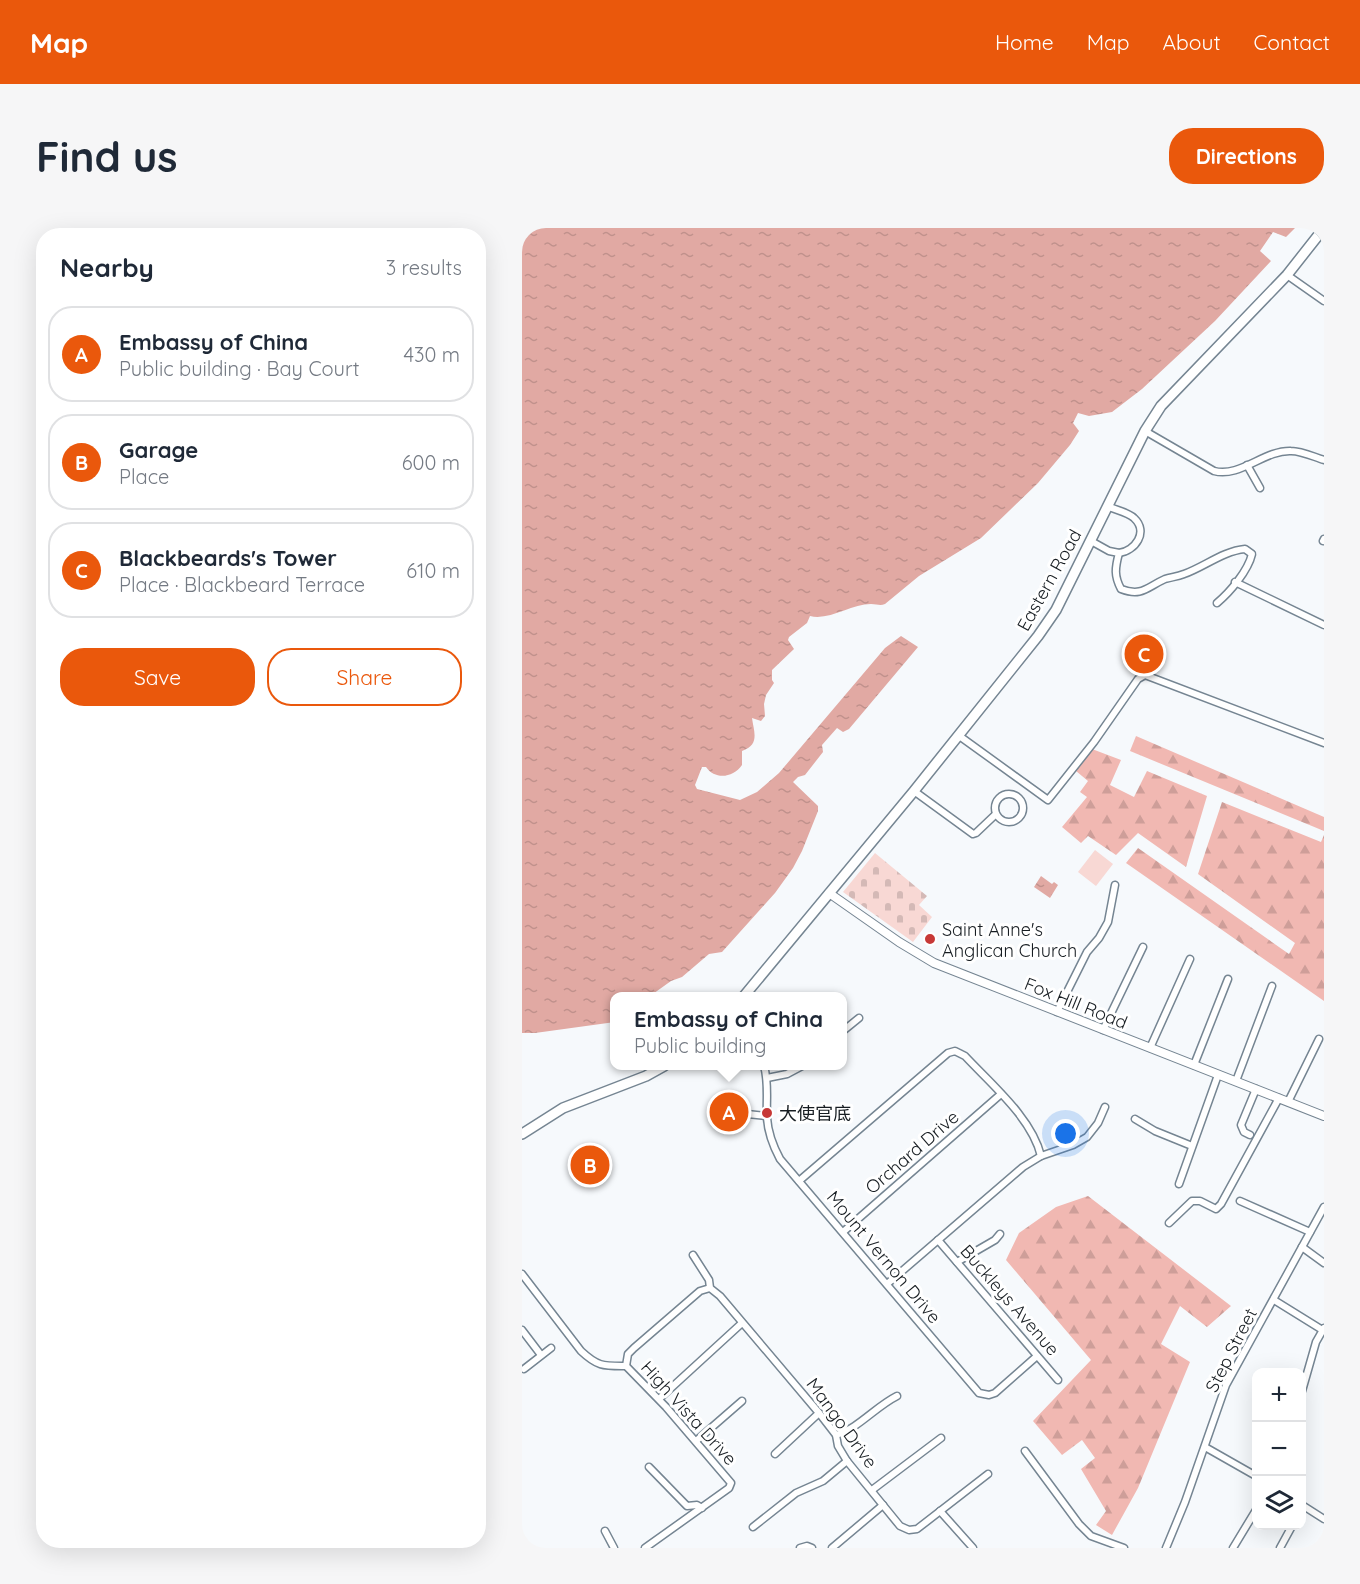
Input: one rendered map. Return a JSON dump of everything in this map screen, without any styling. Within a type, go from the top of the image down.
[{"type":"highway","name":"Eastern Road","points":[[747,992],[914,791],[1038,636],[1056,610],[1144,431],[1161,406],[1287,275],[1324,228]]},
{"type":"highway","points":[[522,1134],[563,1108],[646,1076],[656,1070]]},
{"type":"main road","name":"Fox Hill Road","points":[[829,893],[899,942],[934,963],[1324,1116]]},
{"type":"street","points":[[1287,275],[1324,301]]},
{"type":"street","points":[[1144,431],[1214,471],[1224,474],[1272,455],[1291,451],[1324,460]]},
{"type":"street","points":[[1247,465],[1260,488]]},
{"type":"street","points":[[1091,541],[1109,551],[1119,553],[1126,552],[1137,543],[1140,537],[1139,525],[1135,518],[1107,506]]},
{"type":"street","points":[[1119,553],[1114,570],[1116,580],[1121,589],[1132,593],[1144,591],[1161,581],[1182,575],[1234,550],[1245,549],[1252,554],[1250,563],[1227,594],[1217,603]]},
{"type":"street","points":[[1235,582],[1324,625]]},
{"type":"street","points":[[958,735],[1044,800],[1051,798],[1095,742],[1138,680],[1145,675],[1324,743]]},
{"type":"street","points":[[1017,797],[1025,785]]},
{"type":"street","points":[[914,791],[973,834],[996,814]]},
{"type":"street","points":[[1009,794],[1017,797],[1022,809],[1015,820],[1002,820],[996,814],[995,805],[1000,797],[1009,794]]},
{"type":"street","points":[[1057,1012],[1087,952],[1099,938],[1108,922],[1115,885]]},
{"type":"street","points":[[1103,1030],[1143,946]]},
{"type":"street","points":[[1150,1048],[1190,959]]},
{"type":"street","points":[[1194,1065],[1228,979]]},
{"type":"street","points":[[1236,1081],[1272,986]]},
{"type":"street","points":[[847,1028],[859,1018]]},
{"type":"street","points":[[1288,1102],[1319,1039]]},
{"type":"street","points":[[799,1181],[948,1053],[955,1051],[965,1056],[1001,1094],[1031,1131],[1038,1143],[1041,1156]]},
{"type":"street","name":"Mount Vernon Drive","points":[[765,1070],[767,1116],[773,1146],[780,1159],[979,1393],[989,1395],[995,1393],[1037,1356]]},
{"type":"street","points":[[767,1078],[787,1074],[794,1070]]},
{"type":"street","points":[[1179,1184],[1218,1075]]},
{"type":"street","points":[[1250,1135],[1244,1132],[1241,1125],[1248,1103],[1256,1089]]},
{"type":"street","name":"Orchard Drive","points":[[843,1232],[1001,1094]]},
{"type":"street","points":[[1169,1223],[1192,1201],[1216,1209],[1221,1204],[1279,1098]]},
{"type":"street","points":[[887,1284],[1011,1176],[1041,1156],[1066,1148],[1088,1137],[1105,1107]]},
{"type":"street","points":[[728,1112],[767,1116]]},
{"type":"street","points":[[1135,1119],[1155,1131],[1192,1146]]},
{"type":"street","points":[[1240,1201],[1310,1232]]},
{"type":"street","name":"Step Street","points":[[1166,1548],[1185,1502],[1226,1385],[1324,1207]]},
{"type":"street","points":[[957,1262],[995,1240],[1000,1234]]},
{"type":"street","name":"Buckleys Avenue","points":[[938,1240],[1058,1380]]},
{"type":"street","points":[[1302,1247],[1324,1263]]},
{"type":"street","name":"Mango Drive","points":[[693,1255],[709,1280],[710,1288],[720,1296],[819,1413],[836,1435],[838,1446],[847,1461],[900,1526],[909,1530],[917,1528],[988,1474]]},
{"type":"street","name":"High Vista Drive","points":[[522,1274],[569,1337],[593,1362],[601,1366],[626,1366],[696,1440],[731,1483],[729,1488],[645,1548]]},
{"type":"street","points":[[626,1366],[628,1354],[634,1348],[700,1291],[710,1288]]},
{"type":"street","points":[[1274,1300],[1324,1329],[1312,1354],[1306,1376]]},
{"type":"street","points":[[658,1399],[742,1323]]},
{"type":"street","points":[[522,1330],[541,1355]]},
{"type":"street","points":[[524,1369],[551,1348]]},
{"type":"street","points":[[836,1435],[846,1432],[897,1396]]},
{"type":"street","points":[[696,1440],[742,1401]]},
{"type":"street","points":[[775,1454],[819,1413]]},
{"type":"street","points":[[872,1490],[941,1438]]},
{"type":"street","points":[[1205,1447],[1252,1473]]},
{"type":"street","points":[[1025,1451],[1079,1524],[1091,1536],[1124,1548]]},
{"type":"street","points":[[753,1527],[796,1493],[823,1481],[847,1461]]},
{"type":"street","points":[[649,1467],[687,1506],[697,1505],[702,1508]]},
{"type":"street","points":[[832,1548],[883,1505]]},
{"type":"street","points":[[1306,1508],[1324,1519]]},
{"type":"street","points":[[940,1511],[973,1548]]},
{"type":"street","points":[[1233,1548],[1252,1518]]},
{"type":"street","points":[[1280,1548],[1290,1530]]},
{"type":"street","points":[[605,1532],[614,1548]]},
{"type":"street","points":[[800,1548],[807,1546],[812,1548]]},
{"type":"green space","points":[[1136,736],[1324,817],[1324,831],[1130,751]]},
{"type":"green space","points":[[1092,749],[1121,760],[1110,785],[1134,797],[1147,771],[1207,796],[1186,867],[1138,833],[1116,855],[1088,836],[1081,843],[1062,827],[1087,797],[1080,792],[1088,781],[1076,771]]},
{"type":"green space","points":[[1222,802],[1321,842],[1324,835],[1324,1001],[1126,863],[1138,848],[1289,954],[1295,943],[1198,874]]},
{"type":"green space","points":[[1095,850],[1113,864],[1096,886],[1078,872]]},
{"type":"green space","points":[[875,853],[927,896],[919,905],[932,917],[913,942],[843,892]]},
{"type":"green space","points":[[1088,1196],[1231,1306],[1207,1327],[1180,1306],[1161,1344],[1190,1362],[1138,1488],[1112,1535],[1096,1525],[1106,1511],[1081,1469],[1095,1458],[1082,1440],[1062,1455],[1033,1421],[1091,1360],[1006,1260],[1019,1233],[1056,1207]]},
{"type":"water","points":[[522,228],[1295,228],[1286,237],[1273,232],[1260,251],[1271,261],[1215,321],[1142,389],[1112,412],[1089,416],[1078,413],[1073,423],[1079,431],[1070,445],[1038,483],[981,538],[919,576],[885,604],[863,605],[825,616],[810,616],[807,623],[789,637],[788,640],[794,649],[772,670],[774,683],[766,695],[765,716],[761,721],[752,718],[755,738],[748,748],[742,751],[742,765],[734,773],[724,776],[714,774],[706,767],[702,767],[695,785],[697,789],[740,800],[757,792],[779,773],[885,648],[901,636],[918,647],[849,729],[843,732],[837,728],[822,745],[823,752],[805,775],[793,782],[818,806],[802,851],[775,893],[722,952],[709,954],[682,977],[671,981],[656,992],[610,992],[610,1023],[522,1033]]},
{"type":"water","points":[[1041,876],[1052,884],[1054,882],[1058,885],[1050,898],[1034,887]]},
{"type":"place","name":"Blackbeards's Tower","points":[[1144,654]]},
{"type":"place","name":"Saint Anne's Anglican Church","points":[[930,939]]},
{"type":"place","name":"Embassy of China","points":[[729,1112]]},
{"type":"place","name":"大使官底","points":[[767,1113]]},
{"type":"place","name":"Garage","points":[[590,1165]]}]
